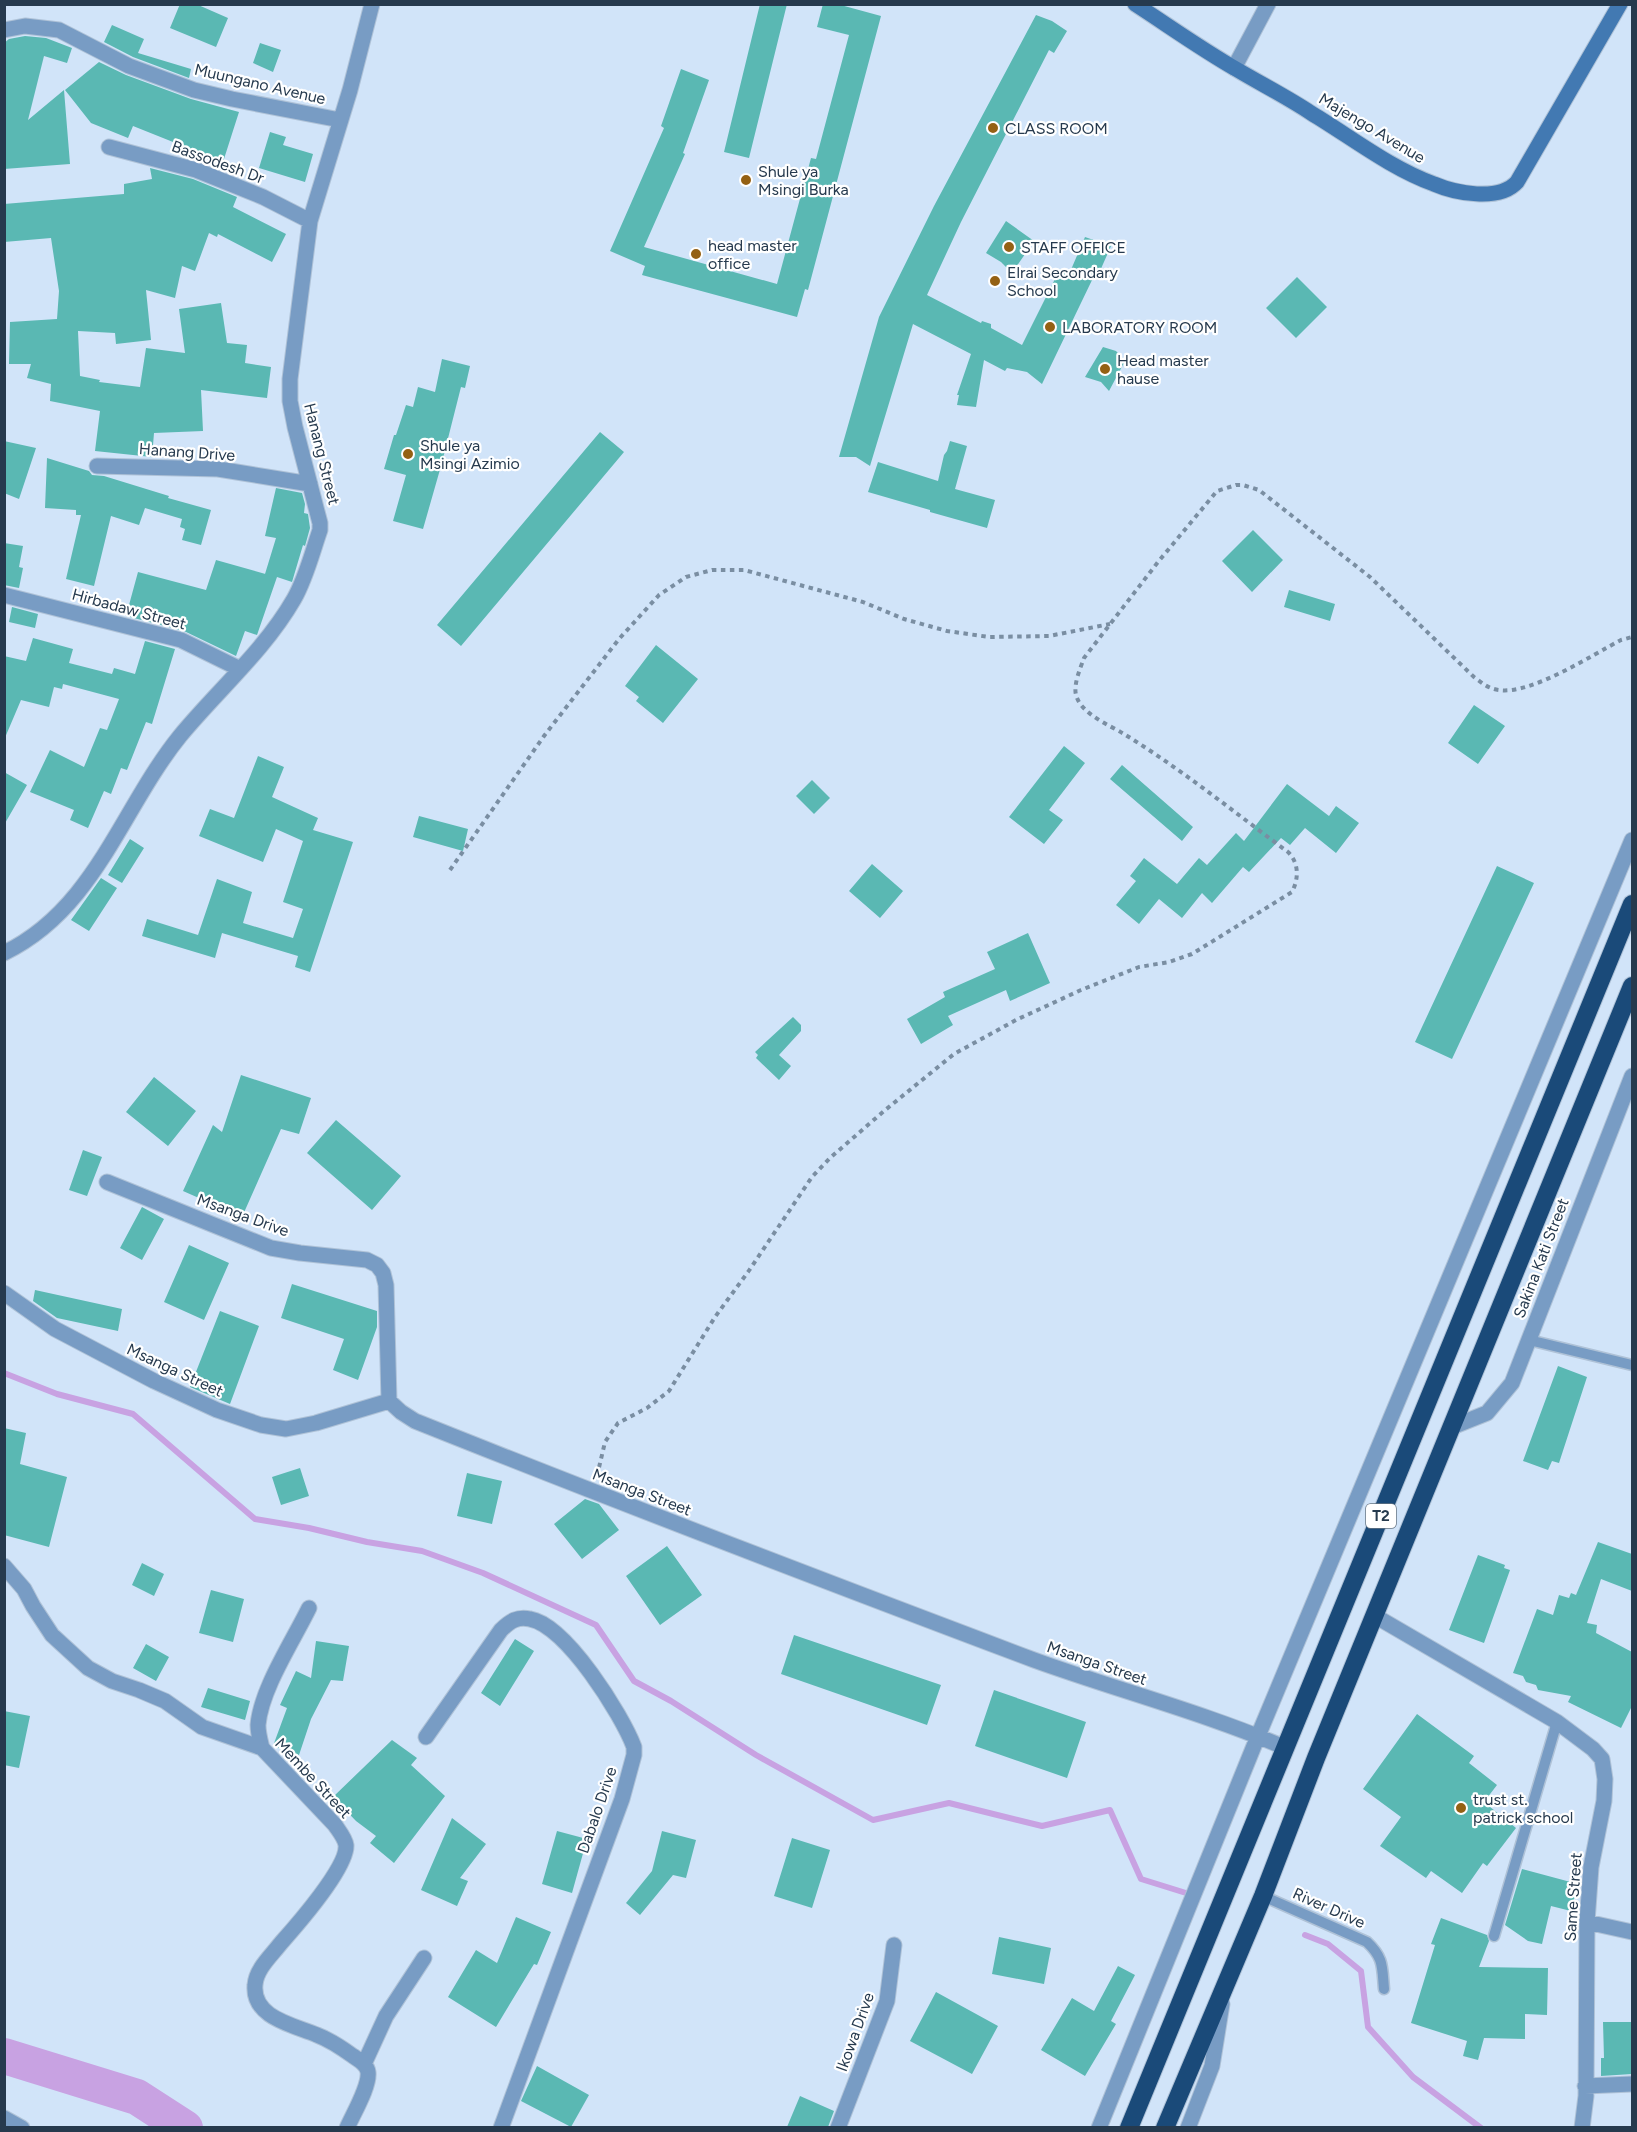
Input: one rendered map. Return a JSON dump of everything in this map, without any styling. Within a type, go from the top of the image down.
[{"type":"highway","name":"T2","points":[[1129,2127],[1632,904]]},
{"type":"highway","name":"T2","points":[[1165,2127],[1263,1896],[1316,1758],[1632,986]]},
{"type":"street","name":"Hanang Street","points":[[4,953],[22,945],[55,918],[90,878],[169,751],[267,638],[294,599],[305,574],[320,530],[316,504],[290,401],[290,379],[310,221],[350,90],[372,4]]},
{"type":"street","name":"Majengo Avenue","points":[[1135,4],[1234,68],[1302,107],[1409,174],[1463,193],[1499,192],[1517,182],[1620,4]]},
{"type":"street","points":[[1234,68],[1268,4]]},
{"type":"street","name":"Muungano Avenue","points":[[4,30],[25,26],[59,30],[129,66],[194,90],[340,120]]},
{"type":"street","name":"Bassodesh Dr","points":[[109,147],[196,170],[263,197],[310,221]]},
{"type":"street","name":"Hanang Drive","points":[[97,466],[219,469],[310,484]]},
{"type":"street","name":"Hirbadaw Street","points":[[4,595],[181,640],[240,669]]},
{"type":"street","points":[[1099,2127],[1258,1736],[1632,840]]},
{"type":"street","name":"Sakina Kati Street","points":[[1452,1427],[1487,1413],[1512,1383],[1632,1076]]},
{"type":"street","name":"Msanga Drive","points":[[106,1182],[271,1248],[367,1260],[377,1265],[383,1273],[386,1285],[389,1401]]},
{"type":"street","name":"Msanga Street","points":[[4,1293],[55,1329],[154,1382],[217,1410],[261,1425],[286,1429],[316,1423],[389,1401],[400,1412],[415,1420],[593,1492],[1095,1682],[1258,1736],[1286,1748]]},
{"type":"street","name":"Membe Street","points":[[4,1566],[24,1589],[52,1635],[88,1668],[112,1681],[165,1701],[202,1727],[262,1748],[335,1825],[346,1844],[343,1861],[299,1922],[260,1968],[255,1983],[255,1998],[265,2012],[274,2018],[319,2035],[364,2064]]},
{"type":"street","points":[[262,1748],[258,1725],[261,1708],[309,1608]]},
{"type":"street","name":"Same Street","points":[[1375,1616],[1557,1722],[1593,1749],[1602,1759],[1605,1779],[1604,1801],[1591,1867],[1587,1922],[1585,2086],[1582,2127]]},
{"type":"street","name":"Dabalo Drive","points":[[426,1737],[501,1630],[513,1620],[530,1618],[544,1625],[566,1643],[590,1671],[634,1747],[622,1799],[501,2127]]},
{"type":"street","points":[[1587,1922],[1632,1932]]},
{"type":"street","name":"Ikowa Drive","points":[[838,2127],[887,2001],[894,1946]]},
{"type":"street","points":[[347,2127],[366,2084],[368,2074],[364,2064],[386,2016],[424,1959]]},
{"type":"street","points":[[1188,2127],[1212,2066],[1226,1983]]},
{"type":"street","points":[[1585,2086],[1632,2084]]},
{"type":"street","points":[[4,2118],[22,2127]]},
{"type":"lane","points":[[1529,1340],[1632,1365]]},
{"type":"lane","points":[[1494,1936],[1557,1722]]},
{"type":"lane","name":"River Drive","points":[[1263,1896],[1367,1942],[1377,1951],[1382,1961],[1384,1989]]},
{"type":"path","points":[[593,1492],[605,1442],[618,1423],[647,1408],[669,1391],[715,1317],[812,1177],[830,1158],[884,1111],[954,1054],[1016,1020],[1081,990],[1139,967],[1169,962],[1192,954],[1292,892],[1297,867],[1295,860],[1288,852],[1139,744],[1092,715],[1081,705],[1076,692],[1079,671],[1084,658],[1217,490],[1243,485],[1259,490],[1370,577],[1474,677],[1493,689],[1521,689],[1621,640],[1632,637]]},
{"type":"path","points":[[450,870],[544,736],[619,639],[658,595],[686,577],[712,570],[744,570],[863,602],[915,622],[947,631],[989,637],[1049,636],[1111,623]]},
{"type":"building","points":[[180,4],[196,4],[228,18],[216,47],[170,28]]},
{"type":"building","points":[[760,4],[787,4],[749,158],[724,152]]},
{"type":"building","points":[[823,4],[837,4],[881,16],[808,290],[805,289],[797,317],[642,275],[645,266],[610,251],[664,128],[661,126],[681,69],[709,80],[683,153],[685,154],[644,247],[777,284],[811,158],[816,159],[849,35],[817,27]]},
{"type":"building","points":[[1036,15],[1052,21],[1067,31],[1054,53],[1049,50],[961,222],[927,295],[981,323],[982,321],[991,324],[991,328],[1022,345],[1060,269],[1070,272],[1085,237],[1111,246],[1096,280],[1093,278],[1042,384],[1027,372],[1007,368],[1005,371],[984,360],[976,407],[957,405],[959,395],[957,395],[971,354],[913,324],[870,466],[856,457],[839,457],[879,317],[934,206]]},
{"type":"building","points":[[112,25],[144,39],[138,53],[191,69],[189,78],[133,57],[104,42]]},
{"type":"building","points":[[25,36],[46,38],[72,48],[67,63],[44,56],[28,120],[64,90],[70,164],[4,169],[4,43],[9,39]]},
{"type":"building","points":[[260,43],[281,50],[273,72],[253,63]]},
{"type":"building","points":[[99,62],[126,75],[191,99],[239,112],[223,162],[133,126],[128,138],[91,123],[65,90]]},
{"type":"building","points":[[270,132],[286,137],[283,145],[313,154],[305,182],[259,168]]},
{"type":"building","points":[[150,168],[193,179],[237,197],[233,207],[286,234],[272,262],[218,234],[217,237],[209,233],[195,271],[182,266],[175,298],[146,290],[151,340],[116,344],[115,333],[78,331],[80,376],[100,380],[99,382],[140,387],[146,348],[185,353],[179,309],[221,303],[227,343],[247,345],[245,363],[271,367],[267,398],[201,390],[203,431],[154,433],[152,457],[95,451],[100,411],[50,401],[51,384],[27,378],[31,364],[9,364],[10,322],[57,319],[59,291],[51,238],[4,242],[4,204],[124,194],[124,184],[152,179]]},
{"type":"building","name":"STAFF OFFICE","points":[[1006,221],[1034,241],[1012,273],[1001,262],[986,253]]},
{"type":"building","points":[[1297,277],[1327,307],[1296,338],[1266,308]]},
{"type":"building","name":"Head master hause","points":[[1103,347],[1116,351],[1125,361],[1109,391],[1101,382],[1085,377]]},
{"type":"building","points":[[442,359],[470,366],[465,388],[461,387],[423,529],[393,521],[406,475],[384,469],[406,405],[413,407],[418,387],[435,392]]},
{"type":"building","points":[[600,432],[624,452],[461,646],[437,625]]},
{"type":"building","points":[[4,441],[36,448],[19,499],[4,493]]},
{"type":"building","points":[[950,441],[967,446],[955,489],[995,500],[987,528],[868,492],[878,462],[938,481]]},
{"type":"building","points":[[47,458],[89,471],[92,475],[104,476],[211,510],[201,545],[182,540],[185,529],[180,527],[182,519],[145,508],[139,525],[111,516],[94,586],[66,579],[81,515],[76,515],[76,510],[45,508]]},
{"type":"building","points":[[276,488],[302,493],[305,504],[304,513],[308,514],[310,528],[292,582],[277,577],[257,635],[245,631],[236,656],[184,631],[126,616],[138,572],[206,590],[216,560],[265,574],[276,538],[265,536]]},
{"type":"building","points":[[1253,530],[1283,560],[1252,592],[1222,561]]},
{"type":"building","points":[[4,543],[23,546],[19,567],[23,568],[19,588],[4,585]]},
{"type":"building","points":[[1289,590],[1335,604],[1330,621],[1284,607]]},
{"type":"building","points":[[12,607],[38,614],[35,628],[9,622]]},
{"type":"building","points":[[33,638],[73,649],[69,663],[112,674],[114,668],[135,674],[145,641],[175,649],[152,724],[146,722],[127,770],[121,768],[111,794],[104,791],[88,828],[70,820],[74,810],[30,792],[50,750],[84,767],[100,728],[107,730],[119,699],[63,684],[62,689],[54,687],[49,707],[21,700],[4,740],[4,656],[26,661]]},
{"type":"building","points":[[656,645],[698,679],[663,723],[636,701],[639,697],[625,686]]},
{"type":"building","points":[[1474,705],[1505,726],[1478,764],[1448,743]]},
{"type":"building","points":[[1064,746],[1085,763],[1049,810],[1063,820],[1044,844],[1009,817]]},
{"type":"building","points":[[258,756],[284,767],[272,797],[318,818],[313,830],[353,842],[310,972],[295,967],[298,956],[222,933],[215,958],[142,936],[147,919],[198,935],[217,879],[252,892],[243,923],[293,938],[303,909],[283,902],[303,841],[276,829],[263,862],[199,836],[210,809],[234,818]]},
{"type":"building","points":[[1122,765],[1193,827],[1182,841],[1110,779]]},
{"type":"building","points":[[4,772],[27,785],[4,825]]},
{"type":"building","points":[[812,780],[830,798],[814,814],[796,796]]},
{"type":"building","points":[[1287,784],[1329,816],[1336,806],[1359,823],[1336,853],[1305,828],[1290,845],[1281,838],[1249,872],[1243,867],[1212,903],[1202,893],[1182,918],[1159,899],[1139,924],[1116,905],[1136,881],[1130,876],[1144,858],[1177,884],[1199,858],[1207,865],[1236,833],[1244,841]]},
{"type":"building","points":[[419,816],[468,829],[463,851],[413,837]]},
{"type":"building","points":[[130,839],[144,848],[122,883],[108,875]]},
{"type":"building","points":[[872,864],[903,891],[880,918],[849,891]]},
{"type":"building","points":[[1497,866],[1534,883],[1452,1059],[1415,1042]]},
{"type":"building","points":[[101,878],[117,888],[89,931],[71,920]]},
{"type":"building","points":[[1028,933],[1050,983],[1010,1001],[1006,990],[948,1016],[953,1025],[921,1044],[907,1019],[945,997],[943,992],[995,969],[987,952]]},
{"type":"building","points":[[793,1017],[801,1025],[801,1031],[779,1055],[791,1066],[779,1080],[756,1058],[758,1055],[755,1052]]},
{"type":"building","points":[[241,1075],[311,1098],[299,1134],[281,1129],[242,1217],[183,1191],[213,1125],[222,1132]]},
{"type":"building","points":[[154,1077],[196,1111],[168,1146],[126,1112]]},
{"type":"building","points":[[336,1120],[401,1176],[372,1210],[307,1153]]},
{"type":"building","points":[[83,1150],[102,1157],[87,1196],[69,1190]]},
{"type":"building","points":[[142,1207],[164,1219],[142,1260],[120,1248]]},
{"type":"building","points":[[189,1245],[229,1263],[204,1320],[164,1302]]},
{"type":"building","points":[[292,1284],[377,1311],[377,1327],[358,1380],[333,1370],[344,1339],[281,1318]]},
{"type":"building","points":[[35,1290],[122,1309],[118,1331],[57,1318],[33,1301]]},
{"type":"building","points":[[220,1311],[259,1326],[230,1404],[190,1387]]},
{"type":"building","points":[[1558,1366],[1587,1377],[1559,1463],[1552,1461],[1548,1470],[1523,1461]]},
{"type":"building","points":[[4,1428],[26,1433],[20,1464],[67,1477],[49,1547],[4,1535]]},
{"type":"building","points":[[300,1468],[309,1496],[281,1505],[272,1477]]},
{"type":"building","points":[[467,1473],[502,1481],[492,1524],[457,1516]]},
{"type":"building","points":[[585,1499],[599,1504],[619,1530],[582,1559],[554,1524]]},
{"type":"building","points":[[1598,1542],[1632,1554],[1632,1591],[1601,1579],[1587,1623],[1597,1625],[1596,1633],[1632,1652],[1632,1706],[1621,1728],[1568,1702],[1571,1696],[1538,1690],[1536,1685],[1526,1682],[1523,1676],[1513,1673],[1537,1609],[1553,1615],[1559,1595],[1569,1598],[1571,1593],[1576,1595]]},
{"type":"building","points":[[667,1546],[702,1595],[660,1625],[626,1576]]},
{"type":"building","points":[[1478,1555],[1505,1565],[1504,1568],[1510,1570],[1484,1643],[1449,1630]]},
{"type":"building","points":[[142,1563],[164,1574],[154,1596],[132,1585]]},
{"type":"building","points":[[211,1590],[244,1599],[233,1642],[199,1633]]},
{"type":"building","points":[[794,1635],[941,1685],[927,1725],[781,1674]]},
{"type":"building","points":[[515,1639],[534,1651],[500,1706],[481,1693]]},
{"type":"building","points":[[316,1641],[349,1646],[343,1681],[331,1680],[311,1719],[299,1755],[273,1746],[287,1708],[280,1705],[296,1671],[311,1678]]},
{"type":"building","points":[[146,1644],[169,1657],[156,1681],[133,1668]]},
{"type":"building","points":[[208,1688],[250,1701],[245,1720],[201,1707]]},
{"type":"building","points":[[994,1690],[1086,1722],[1067,1778],[975,1746]]},
{"type":"building","points":[[4,1711],[30,1716],[19,1768],[4,1765]]},
{"type":"building","points":[[1417,1714],[1474,1756],[1469,1763],[1497,1785],[1484,1802],[1516,1828],[1487,1866],[1483,1863],[1462,1893],[1431,1871],[1426,1878],[1380,1846],[1401,1817],[1363,1789]]},
{"type":"building","points":[[392,1740],[417,1758],[411,1765],[445,1796],[394,1863],[370,1843],[376,1836],[356,1821],[333,1797]]},
{"type":"building","points":[[452,1818],[486,1844],[460,1878],[468,1881],[457,1906],[421,1890]]},
{"type":"building","points":[[557,1831],[587,1839],[572,1893],[542,1884]]},
{"type":"building","points":[[662,1831],[696,1840],[686,1878],[673,1875],[640,1915],[626,1903],[652,1871]]},
{"type":"building","points":[[792,1838],[830,1850],[812,1908],[774,1896]]},
{"type":"building","points":[[1522,1869],[1578,1884],[1571,1911],[1551,1906],[1542,1944],[1528,1941],[1505,1925]]},
{"type":"building","points":[[516,1917],[551,1932],[537,1965],[534,1964],[496,2027],[448,1997],[476,1950],[497,1963]]},
{"type":"building","points":[[1441,1918],[1487,1935],[1489,1941],[1479,1967],[1548,1968],[1547,2015],[1525,2014],[1525,2039],[1484,2038],[1478,2060],[1463,2056],[1467,2041],[1411,2023],[1435,1945],[1431,1944]]},
{"type":"building","points":[[999,1937],[1051,1948],[1044,1984],[992,1974]]},
{"type":"building","points":[[1118,1966],[1135,1975],[1111,2021],[1116,2024],[1085,2076],[1041,2050],[1072,1998],[1094,2011]]},
{"type":"building","points":[[936,1992],[998,2026],[972,2074],[910,2041]]},
{"type":"building","points":[[1603,2022],[1632,2022],[1632,2074],[1601,2076],[1601,2058],[1604,2058]]},
{"type":"building","points":[[537,2066],[589,2095],[571,2127],[521,2101]]},
{"type":"building","points":[[800,2096],[834,2111],[828,2127],[787,2127]]},
{"type":"waterway","points":[[4,1373],[57,1394],[133,1414],[255,1519],[422,1551],[483,1573],[596,1625],[634,1681],[671,1701],[756,1755],[873,1820],[949,1803],[1042,1826],[1110,1810],[1141,1879],[1186,1893]]},
{"type":"waterway","points":[[1305,1935],[1328,1944],[1361,1971],[1368,2027],[1413,2077],[1481,2128]]},
{"type":"waterway","points":[[4,2056],[137,2097],[185,2128]]},
{"type":"place","name":"CLASS ROOM","points":[[993,128]]},
{"type":"place","name":"Shule ya Msingi Burka","points":[[746,180]]},
{"type":"place","name":"STAFF OFFICE","points":[[1009,247]]},
{"type":"place","name":"head master office","points":[[696,254]]},
{"type":"place","name":"Elrai Secondary School","points":[[995,281]]},
{"type":"place","name":"LABORATORY ROOM","points":[[1050,327]]},
{"type":"place","name":"Head master hause","points":[[1105,369]]},
{"type":"place","name":"Shule ya Msingi Azimio","points":[[408,454]]},
{"type":"place","name":"trust st. patrick school","points":[[1461,1808]]}]
